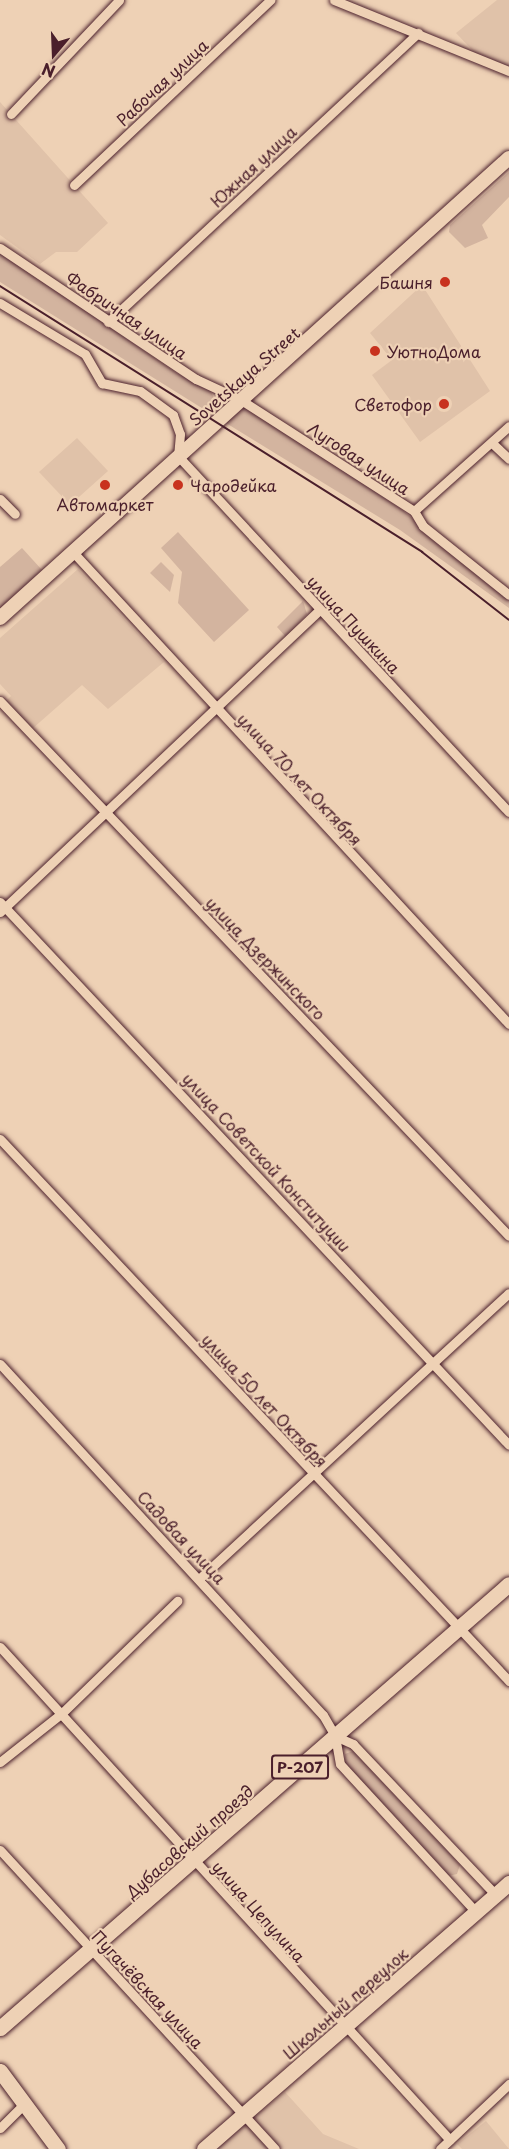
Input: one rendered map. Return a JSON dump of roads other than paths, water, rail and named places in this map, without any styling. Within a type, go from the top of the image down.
[{"type":"main road","name":"Sovetskaya Street","points":[[0,618],[509,159]]},
{"type":"main road","name":"Дубасовский проезд","points":[[0,2028],[509,1584]]},
{"type":"main road","name":"Школьный переулок","points":[[204,2149],[509,1883]]},
{"type":"main road","points":[[0,2071],[58,2149]]},
{"type":"street","points":[[11,114],[119,0]]},
{"type":"street","name":"Рабочая улица","points":[[74,185],[270,0]]},
{"type":"street","points":[[334,0],[509,71]]},
{"type":"street","name":"Южная улица","points":[[108,322],[418,33]]},
{"type":"street","name":"Фабричная улица","points":[[0,248],[196,379],[241,400]]},
{"type":"street","points":[[0,303],[85,354],[102,382],[111,380],[157,401],[173,415],[180,434],[178,456]]},
{"type":"street","name":"Луговая улица","points":[[241,400],[414,511],[423,526],[509,595]]},
{"type":"street","points":[[414,511],[509,426]]},
{"type":"street","points":[[492,443],[509,459]]},
{"type":"street","name":"улица Пушкина","points":[[178,456],[509,812]]},
{"type":"street","points":[[0,499],[15,514]]},
{"type":"street","name":"улица 70 лет Октября","points":[[72,552],[213,709],[509,1024]]},
{"type":"street","points":[[2,907],[319,610]]},
{"type":"street","name":"улица Дзержинского","points":[[0,701],[509,1236]]},
{"type":"street","name":"улица Советской Конституции","points":[[2,907],[509,1445]]},
{"type":"street","name":"улица 50 лет Октября","points":[[0,1138],[509,1681]]},
{"type":"street","points":[[200,1578],[432,1361],[509,1293]]},
{"type":"street","name":"Садовая улица","points":[[0,1364],[200,1578],[323,1714],[335,1736],[340,1764],[477,1912]]},
{"type":"street","points":[[0,1762],[62,1713],[177,1601]]},
{"type":"street","name":"улица Цепулина","points":[[0,1647],[62,1713],[193,1862],[450,2140]]},
{"type":"street","name":"Садовая улица","points":[[335,1736],[353,1744],[496,1895]]},
{"type":"street","name":"Пугачёвская улица","points":[[0,1850],[275,2149]]},
{"type":"street","points":[[440,2149],[509,2084]]},
{"type":"street","points":[[0,2128],[24,2104]]},
{"type":"railway","points":[[0,286],[422,552],[509,620]]},
{"type":"place","name":"Башня","points":[[445,282]]},
{"type":"place","name":"УютноДома","points":[[375,351]]},
{"type":"place","name":"Светофор","points":[[444,404]]},
{"type":"place","name":"Автомаркет","points":[[105,485]]},
{"type":"place","name":"Чародейка","points":[[178,485]]}]
